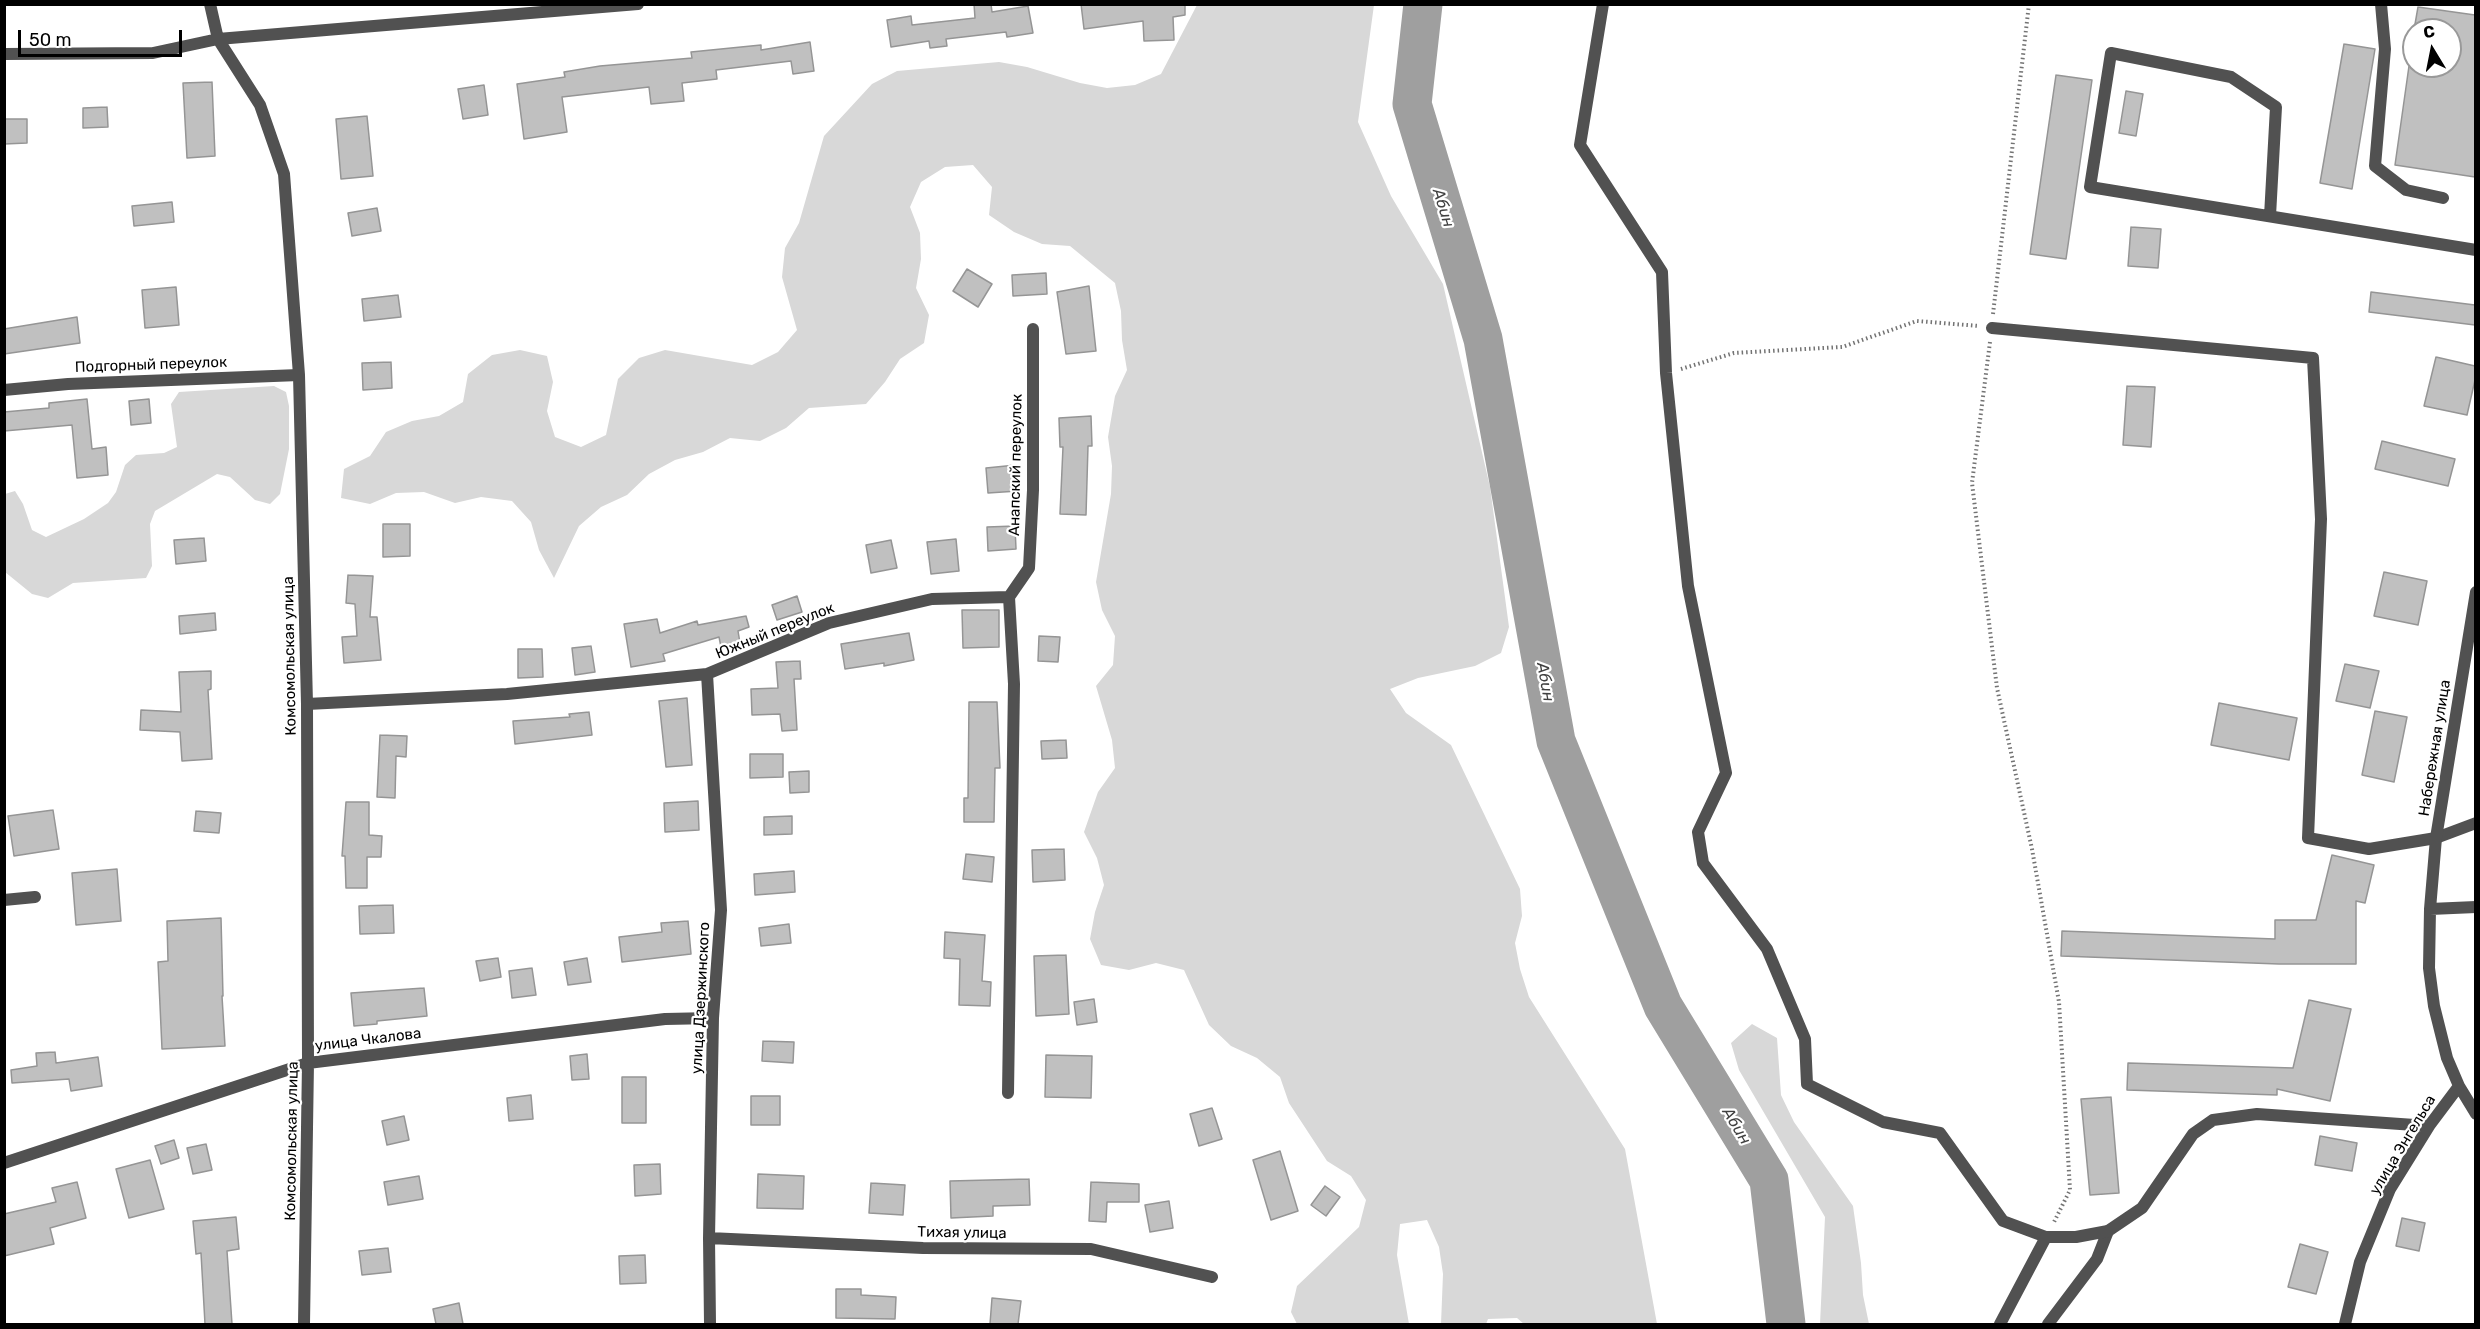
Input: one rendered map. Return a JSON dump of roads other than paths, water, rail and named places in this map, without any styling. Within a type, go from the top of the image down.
[{"type":"street","name":"Комсомольская улица","points":[[210,4],[218,39],[260,105],[284,174],[299,375],[307,704],[308,1063],[304,1324]]},
{"type":"street","points":[[4,54],[153,53],[218,39],[638,4]]},
{"type":"street","points":[[1603,4],[1580,145],[1662,272],[1666,373],[1688,586],[1726,772],[1698,832],[1703,863],[1767,949],[1805,1039],[1807,1084],[1883,1122],[1940,1133],[2002,1221],[2046,1237],[2076,1238],[2108,1231],[2142,1208],[2193,1134],[2213,1120],[2257,1114],[2429,1126]]},
{"type":"street","points":[[2381,4],[2385,49],[2375,166],[2406,190],[2443,198]]},
{"type":"street","points":[[2270,216],[2276,107],[2231,77],[2110,53],[2090,187],[2475,250]]},
{"type":"street","name":"Анапский переулок","points":[[1010,597],[1029,568],[1033,490],[1033,328]]},
{"type":"street","points":[[1992,328],[2313,358],[2321,519],[2308,838],[2369,849],[2436,838],[2475,823]]},
{"type":"street","name":"Подгорный переулок","points":[[4,390],[68,384],[299,375]]},
{"type":"street","name":"Набережная улица","points":[[2475,592],[2436,838],[2430,909],[2429,968],[2434,1006],[2447,1058],[2458,1086],[2475,1114]]},
{"type":"street","points":[[1008,1093],[1014,684],[1010,597]]},
{"type":"street","name":"Южный переулок","points":[[307,704],[507,694],[707,674],[829,623],[932,598],[1010,597]]},
{"type":"street","name":"улица Дзержинского","points":[[707,674],[721,910],[713,1018],[709,1238],[710,1324]]},
{"type":"street","points":[[4,900],[36,897]]},
{"type":"street","points":[[2430,909],[2475,907]]},
{"type":"street","name":"улица Чкалова","points":[[4,1163],[308,1063],[665,1019],[713,1018]]},
{"type":"street","name":"улица Энгельса","points":[[2345,1324],[2360,1262],[2390,1189],[2429,1126],[2458,1086]]},
{"type":"street","points":[[2048,1324],[2097,1259],[2108,1231]]},
{"type":"street","points":[[2000,1324],[2046,1237]]},
{"type":"street","name":"Тихая улица","points":[[709,1238],[923,1248],[1091,1249],[1212,1276]]},
{"type":"waterway","name":"Абин","points":[[1423,4],[1412,104],[1483,339],[1556,741],[1663,1006],[1769,1180],[1786,1324]]}]
